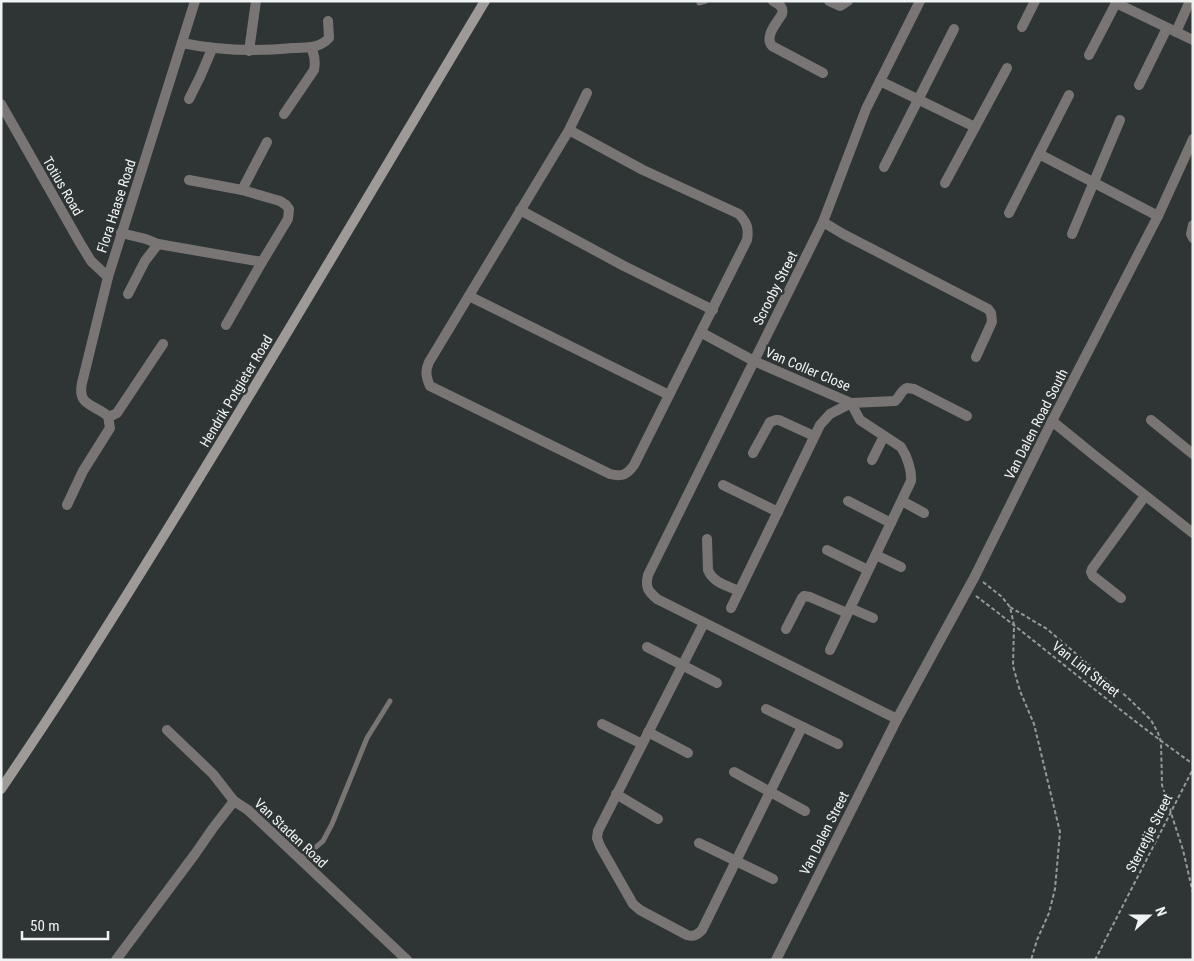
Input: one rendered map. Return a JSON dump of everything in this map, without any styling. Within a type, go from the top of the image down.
[{"type":"main road","name":"Hendrik Potgieter Road","points":[[1,789],[67,690],[150,558],[485,1]]},
{"type":"street","name":"Flora Haase Road","points":[[106,414],[84,401],[80,390],[108,277],[195,1]]},
{"type":"street","points":[[249,51],[256,1]]},
{"type":"street","points":[[773,1],[780,5],[783,10],[770,34],[769,42],[772,46],[823,73]]},
{"type":"street","points":[[829,1],[840,6],[848,1]]},
{"type":"street","name":"Scrooby Street","points":[[704,622],[657,599],[649,592],[646,584],[648,575],[824,222],[866,108],[920,1]]},
{"type":"street","points":[[1022,27],[1035,1]]},
{"type":"street","points":[[1139,85],[1190,1]]},
{"type":"street","points":[[1089,55],[1117,2],[1193,40]]},
{"type":"street","points":[[182,43],[212,49],[249,51],[311,47],[320,45],[329,38],[328,21]]},
{"type":"street","points":[[884,167],[954,29]]},
{"type":"street","points":[[284,114],[314,70],[314,54],[311,47]]},
{"type":"street","points":[[188,99],[212,49]]},
{"type":"street","points":[[944,183],[1007,68]]},
{"type":"street","points":[[880,81],[975,127]]},
{"type":"street","points":[[569,130],[643,170],[739,214],[746,221],[748,230],[747,240],[702,333],[634,465],[630,472],[616,476],[430,386],[426,373],[427,366],[468,296],[569,130],[587,93]]},
{"type":"street","points":[[1009,213],[1069,95]]},
{"type":"street","name":"Totius Road","points":[[1,104],[91,261],[108,277]]},
{"type":"street","points":[[1072,234],[1120,120]]},
{"type":"street","name":"Van Dalen Road South","points":[[897,719],[968,590],[1052,421],[1158,216],[1193,140]]},
{"type":"street","points":[[242,190],[267,142]]},
{"type":"street","points":[[1039,154],[1158,216]]},
{"type":"street","points":[[190,180],[242,190],[280,201],[289,209],[288,219],[226,325]]},
{"type":"street","points":[[520,210],[624,266],[713,310]]},
{"type":"street","points":[[824,222],[843,234],[988,309],[991,313],[992,322],[976,357]]},
{"type":"street","points":[[1193,225],[1191,234],[1193,238]]},
{"type":"street","points":[[122,233],[158,244],[262,262]]},
{"type":"street","points":[[128,294],[145,261],[158,244]]},
{"type":"street","points":[[468,296],[669,395]]},
{"type":"street","name":"Van Coller Close","points":[[702,333],[754,361],[851,403]]},
{"type":"street","points":[[106,414],[111,416],[117,413],[163,344]]},
{"type":"street","points":[[731,608],[814,436],[824,419],[830,414],[851,403],[892,402],[898,399],[904,389],[910,388],[967,416]]},
{"type":"street","points":[[830,650],[911,482],[911,474],[903,450],[860,420],[851,403]]},
{"type":"street","points":[[67,505],[83,471],[110,428],[106,414]]},
{"type":"street","points":[[753,453],[770,422],[773,420],[779,420],[814,436]]},
{"type":"street","points":[[1151,420],[1193,454]]},
{"type":"street","points":[[1052,421],[1193,533]]},
{"type":"street","points":[[872,460],[884,436]]},
{"type":"street","points":[[723,485],[778,512]]},
{"type":"street","points":[[1121,598],[1092,576],[1091,572],[1145,496]]},
{"type":"street","points":[[848,501],[891,523]]},
{"type":"street","points":[[902,501],[924,513]]},
{"type":"street","points":[[707,539],[709,574],[715,580],[739,591]]},
{"type":"street","points":[[827,550],[868,570]]},
{"type":"street","points":[[876,555],[901,567]]},
{"type":"street","points":[[786,629],[804,596],[873,618]]},
{"type":"street","points":[[802,726],[698,935],[687,935],[640,910],[633,904],[600,846],[597,838],[598,831],[704,622],[897,719]]},
{"type":"street","points":[[647,647],[717,683]]},
{"type":"street","points":[[766,709],[838,744]]},
{"type":"street","name":"Van Dalen Street","points":[[776,960],[897,719]]},
{"type":"street","points":[[602,724],[642,744]]},
{"type":"street","points":[[167,730],[213,774],[234,801]]},
{"type":"street","points":[[648,732],[688,754]]},
{"type":"street","points":[[734,772],[805,811]]},
{"type":"street","points":[[616,794],[658,818]]},
{"type":"street","name":"Van Staden Road","points":[[116,960],[234,801],[248,810],[407,960]]},
{"type":"street","points":[[699,844],[773,879]]},
{"type":"lane","points":[[699,3],[706,1]]},
{"type":"lane","points":[[300,860],[322,841],[332,824],[367,738],[390,700]]},
{"type":"path","points":[[975,576],[1002,597],[1010,607],[1047,630],[1127,697],[1150,720],[1158,732],[1161,742],[1162,785],[1184,850],[1193,892]]},
{"type":"path","name":"Van Lint Street","points":[[968,590],[1161,742],[1193,764]]},
{"type":"path","points":[[1010,607],[1014,625],[1013,666],[1020,691],[1034,724],[1060,832],[1055,889],[1031,960]]},
{"type":"path","name":"Sterretjie Street","points":[[1095,960],[1193,769]]}]
